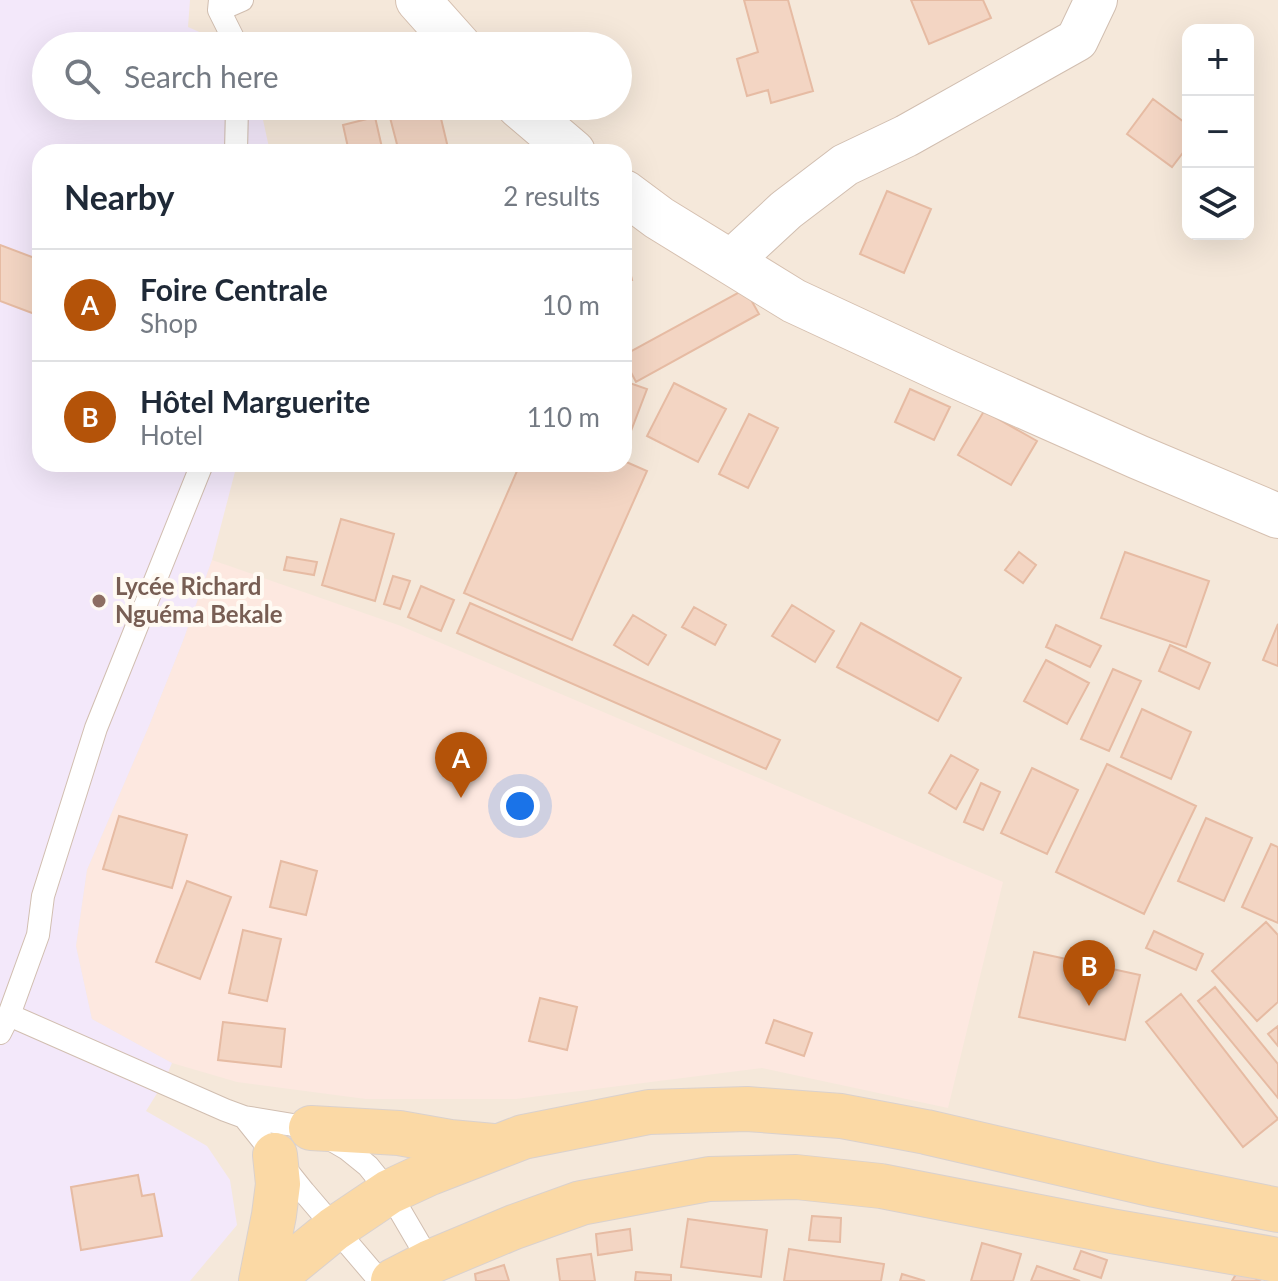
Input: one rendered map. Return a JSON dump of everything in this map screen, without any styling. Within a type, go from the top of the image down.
[{"type":"main road","points":[[418,0],[447,32]]},
{"type":"main road","points":[[535,120],[564,144]]},
{"type":"main road","points":[[632,198],[659,218],[794,301],[1138,457],[1278,516]]},
{"type":"main road","points":[[270,1281],[334,1229],[389,1192],[430,1173],[523,1137],[649,1112],[747,1109],[841,1116],[1278,1210]]},
{"type":"main road","points":[[311,1128],[399,1133],[499,1146]]},
{"type":"main road","points":[[261,1281],[278,1184],[275,1155]]},
{"type":"main road","points":[[412,1272],[514,1227],[581,1203],[709,1179],[796,1177],[881,1186],[1278,1260]]},
{"type":"street","points":[[731,261],[786,210],[845,165],[906,136],[1077,40],[1096,0]]},
{"type":"lane","points":[[231,32],[220,5],[242,0]]},
{"type":"lane","points":[[236,144],[237,120]]},
{"type":"lane","points":[[199,472],[96,728],[43,896],[38,935],[5,1024],[244,1117],[311,1128],[347,1149],[368,1166],[389,1192],[412,1272]]},
{"type":"lane","points":[[244,1117],[380,1281]]},
{"type":"shaded area","points":[[0,0],[1278,0],[1278,1281],[0,1281]]},
{"type":"shaded area","name":"Lycée Richard Nguéma Bekale","points":[[0,0],[190,0],[188,27],[199,32],[32,32],[32,120],[263,120],[268,144],[32,144],[32,472],[235,472],[212,560],[183,641],[87,870],[76,946],[92,1019],[172,1063],[146,1111],[207,1146],[230,1180],[237,1225],[190,1281],[0,1281]]},
{"type":"shaded area","points":[[212,560],[401,626],[1003,882],[948,1108],[762,1068],[516,1099],[366,1099],[237,1082],[172,1063],[92,1019],[76,946],[87,870],[149,726]]},
{"type":"building","points":[[744,0],[788,0],[813,91],[771,103],[768,90],[747,96],[737,59],[758,52]]},
{"type":"building","points":[[911,0],[983,0],[991,18],[929,44]]},
{"type":"building","points":[[1153,99],[1182,121],[1182,154],[1172,167],[1127,134]]},
{"type":"building","points":[[376,120],[381,144],[347,144],[343,125]]},
{"type":"building","points":[[391,120],[441,120],[447,144],[397,144]]},
{"type":"building","points":[[887,191],[931,209],[904,273],[860,254]]},
{"type":"building","points":[[0,245],[32,257],[32,313],[0,301]]},
{"type":"building","points":[[745,289],[759,314],[636,382],[632,374],[632,351]]},
{"type":"building","points":[[674,383],[726,409],[698,462],[647,436]]},
{"type":"building","points":[[632,384],[647,389],[632,428]]},
{"type":"building","points":[[910,389],[950,407],[934,440],[895,422]]},
{"type":"building","points":[[984,411],[1037,441],[1011,485],[958,455]]},
{"type":"building","points":[[749,414],[778,428],[748,488],[719,474]]},
{"type":"building","points":[[632,464],[647,471],[572,640],[464,593],[517,472],[632,472]]},
{"type":"building","points":[[341,519],[394,534],[375,601],[322,585]]},
{"type":"building","points":[[1019,552],[1036,565],[1023,583],[1005,570]]},
{"type":"building","points":[[1125,552],[1209,581],[1186,647],[1101,618]]},
{"type":"building","points":[[287,557],[317,562],[314,575],[284,570]]},
{"type":"building","points":[[393,576],[410,581],[400,609],[384,604]]},
{"type":"building","points":[[421,586],[454,600],[441,631],[408,617]]},
{"type":"building","points":[[470,603],[780,740],[766,769],[457,633]]},
{"type":"building","points":[[792,605],[834,631],[815,662],[772,636]]},
{"type":"building","points":[[694,607],[726,625],[715,645],[682,627]]},
{"type":"building","points":[[633,615],[666,635],[648,665],[614,645]]},
{"type":"building","points":[[861,623],[961,678],[938,721],[837,667]]},
{"type":"building","points":[[1278,624],[1278,666],[1263,660]]},
{"type":"building","points":[[1056,625],[1101,646],[1090,667],[1046,647]]},
{"type":"building","points":[[1170,645],[1210,663],[1199,689],[1159,671]]},
{"type":"building","points":[[1046,660],[1089,683],[1067,724],[1024,701]]},
{"type":"building","points":[[1113,669],[1141,681],[1109,751],[1081,739]]},
{"type":"building","points":[[1142,709],[1191,732],[1171,779],[1121,757]]},
{"type":"building","points":[[951,755],[978,770],[956,809],[929,793]]},
{"type":"building","points":[[1107,764],[1196,806],[1144,914],[1056,872]]},
{"type":"building","points":[[1032,768],[1078,790],[1047,854],[1001,833]]},
{"type":"building","points":[[981,783],[1000,792],[983,830],[964,822]]},
{"type":"building","points":[[119,816],[187,835],[172,888],[103,869]]},
{"type":"building","points":[[1206,818],[1252,838],[1224,901],[1178,881]]},
{"type":"building","points":[[1271,844],[1278,847],[1278,923],[1242,907]]},
{"type":"building","points":[[281,861],[317,871],[306,915],[270,907]]},
{"type":"building","points":[[187,881],[231,897],[200,979],[156,962]]},
{"type":"building","points":[[1266,922],[1278,935],[1278,1002],[1257,1021],[1212,971]]},
{"type":"building","points":[[243,930],[281,939],[267,1001],[229,993]]},
{"type":"building","points":[[1154,931],[1203,954],[1196,970],[1146,948]]},
{"type":"building","points":[[1034,952],[1140,975],[1125,1040],[1019,1017]]},
{"type":"building","points":[[1215,987],[1278,1064],[1278,1098],[1198,1001]]},
{"type":"building","points":[[1181,994],[1278,1119],[1243,1147],[1146,1022]]},
{"type":"building","points":[[540,998],[577,1007],[567,1050],[529,1041]]},
{"type":"building","points":[[774,1020],[812,1033],[804,1056],[766,1043]]},
{"type":"building","points":[[223,1022],[285,1029],[281,1067],[218,1060]]},
{"type":"building","points":[[1278,1026],[1278,1046],[1268,1034]]},
{"type":"building","points":[[138,1175],[142,1196],[154,1194],[162,1236],[81,1250],[71,1187]]},
{"type":"building","points":[[812,1216],[841,1218],[840,1242],[809,1240]]},
{"type":"building","points":[[688,1219],[767,1230],[761,1277],[681,1267]]},
{"type":"building","points":[[630,1229],[632,1250],[598,1255],[596,1234]]},
{"type":"building","points":[[982,1243],[1021,1254],[1013,1281],[971,1281]]},
{"type":"building","points":[[789,1249],[884,1264],[881,1281],[784,1281]]},
{"type":"building","points":[[1081,1251],[1107,1260],[1101,1278],[1074,1269]]},
{"type":"building","points":[[591,1254],[595,1281],[560,1281],[557,1259]]},
{"type":"building","points":[[504,1265],[509,1281],[476,1281],[475,1274]]},
{"type":"building","points":[[1037,1266],[1080,1281],[1031,1281]]},
{"type":"building","points":[[1239,1269],[1260,1281],[1232,1281]]},
{"type":"building","points":[[636,1272],[671,1275],[671,1281],[635,1281]]},
{"type":"building","points":[[902,1274],[925,1281],[900,1281]]},
{"type":"place","name":"Lycée Richard Nguéma Bekale","points":[[99,601]]},
{"type":"place","name":"Foire Centrale","points":[[461,798]]},
{"type":"place","name":"Hôtel Marguerite","points":[[1089,1006]]}]
